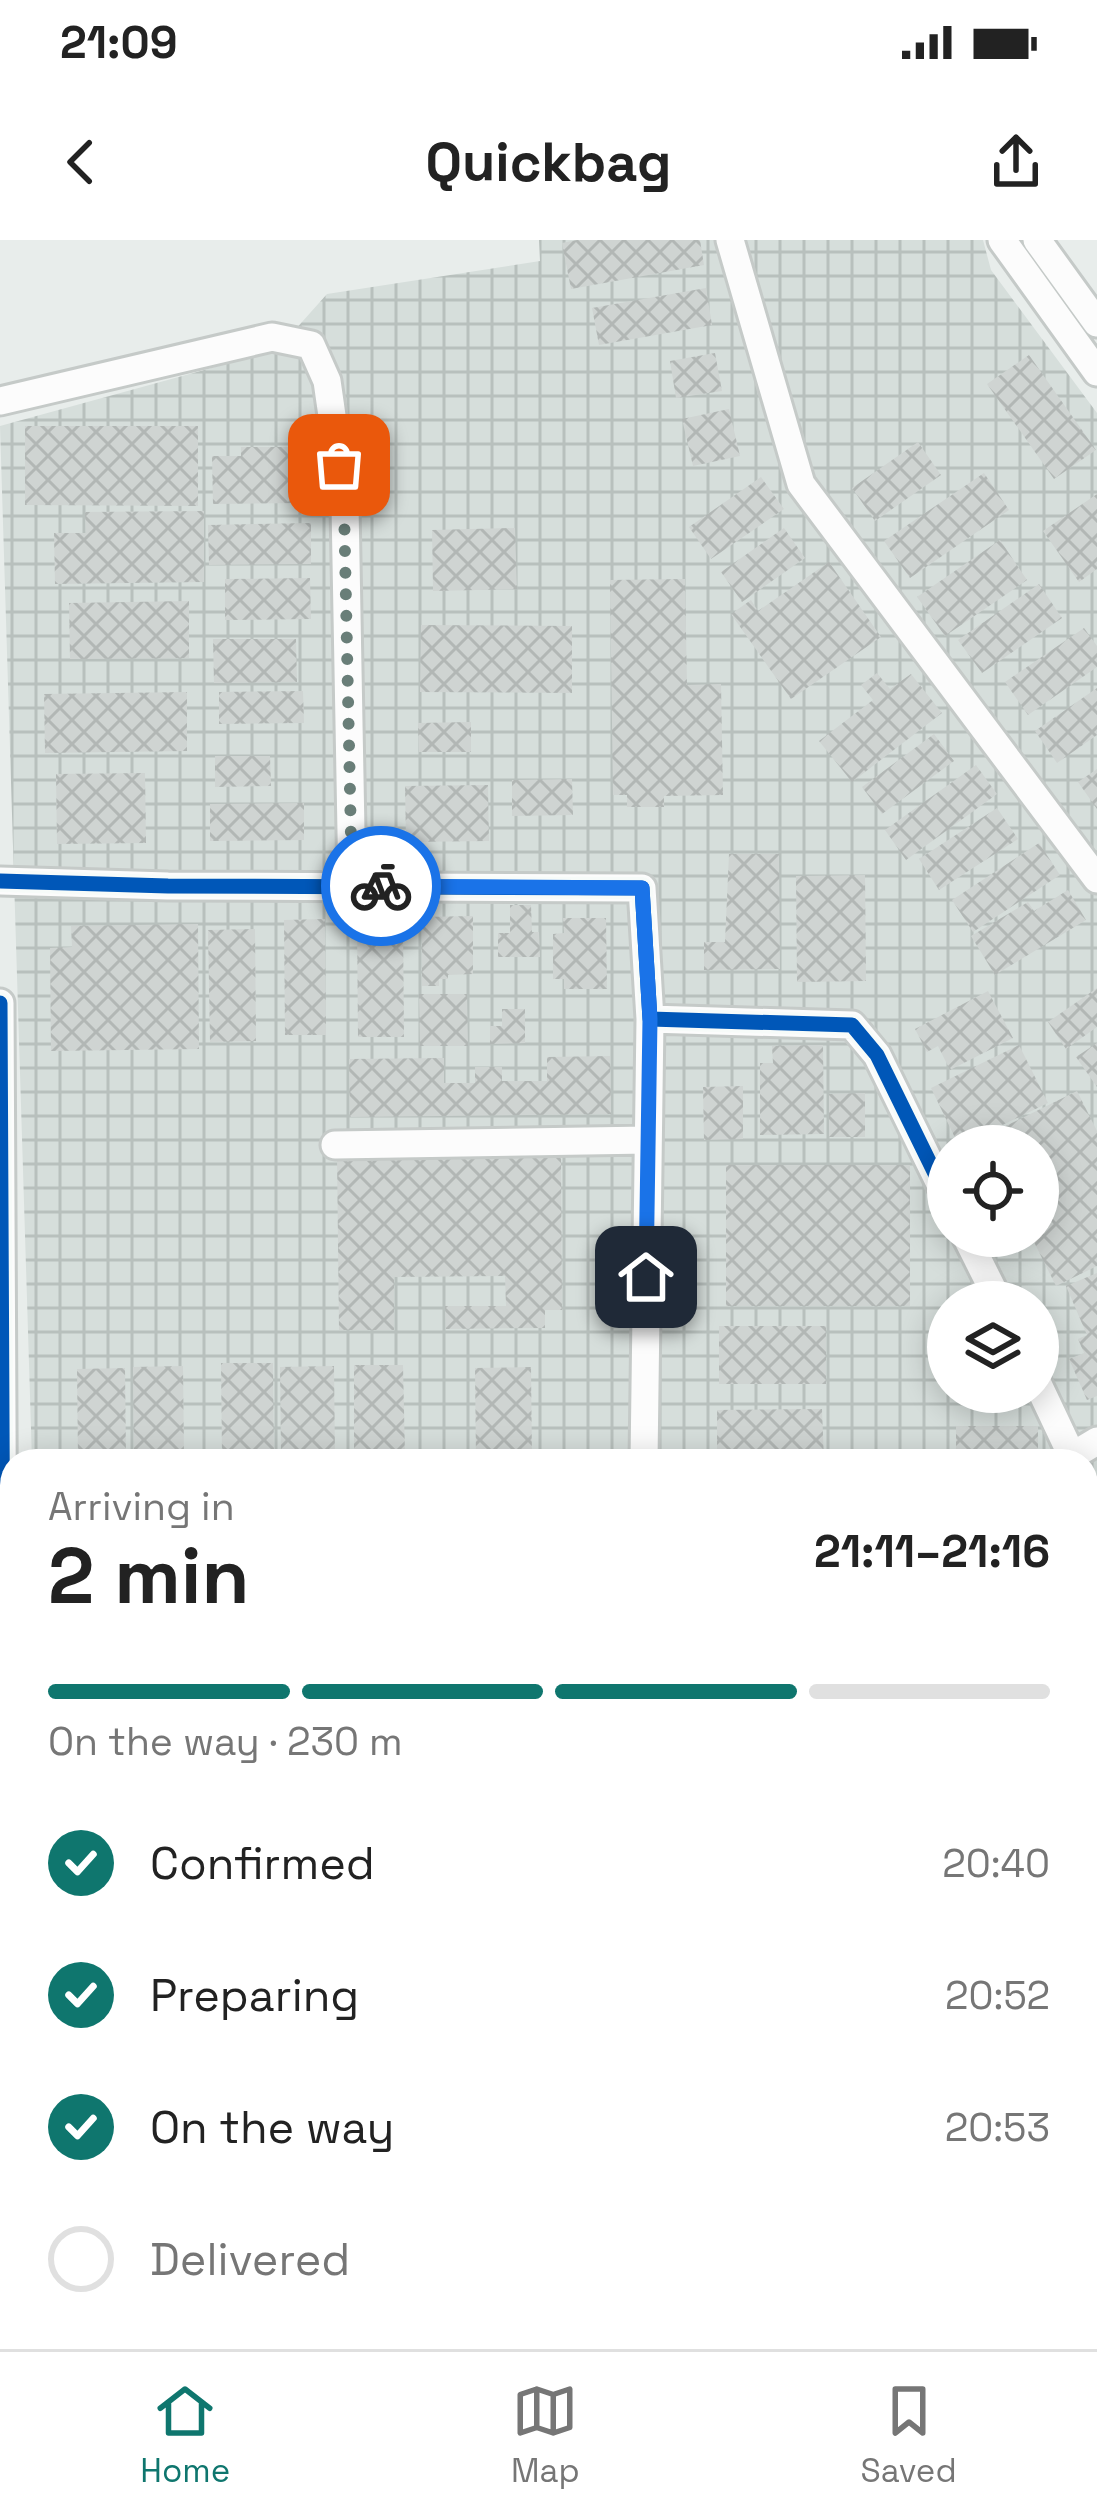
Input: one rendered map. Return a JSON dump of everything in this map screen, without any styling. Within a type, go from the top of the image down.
[{"type":"street","points":[[730,240],[800,484],[1097,879]]},
{"type":"street","points":[[1002,240],[1097,372]]},
{"type":"street","points":[[1037,240],[1097,322]]},
{"type":"street","points":[[0,401],[272,337],[311,345],[327,381],[344,506],[352,886]]},
{"type":"street","points":[[0,881],[642,888],[650,1019],[644,1449]]},
{"type":"street","points":[[0,1003],[6,1449]]},
{"type":"street","points":[[650,1019],[852,1025],[877,1055],[927,1157]]},
{"type":"street","points":[[335,1145],[648,1140]]},
{"type":"street","points":[[1052,1413],[1068,1449]]},
{"type":"shaded area","points":[[539,240],[983,240],[991,270],[1097,413],[1097,1449],[32,1449],[0,426],[277,350],[327,294],[540,261]]},
{"type":"building","points":[[700,240],[704,265],[571,289],[562,243]]},
{"type":"building","points":[[706,288],[712,325],[599,345],[592,308]]},
{"type":"building","points":[[715,353],[722,391],[676,398],[670,361]]},
{"type":"building","points":[[1029,355],[1096,450],[1054,479],[987,384]]},
{"type":"building","points":[[729,409],[740,456],[693,466],[682,419]]},
{"type":"building","points":[[25,426],[198,426],[198,506],[25,505]]},
{"type":"building","points":[[918,442],[941,475],[875,521],[852,488]]},
{"type":"building","points":[[241,447],[303,447],[304,503],[213,504],[212,456],[241,456]]},
{"type":"building","points":[[984,473],[1009,510],[910,578],[884,541]]},
{"type":"building","points":[[761,477],[784,509],[711,559],[689,527]]},
{"type":"building","points":[[1097,494],[1097,569],[1079,582],[1043,531]]},
{"type":"building","points":[[204,511],[204,582],[55,584],[54,533],[86,533],[85,512]]},
{"type":"building","points":[[311,523],[311,564],[209,565],[208,525]]},
{"type":"building","points":[[515,528],[517,589],[433,591],[432,530]]},
{"type":"building","points":[[784,528],[805,558],[742,602],[721,572]]},
{"type":"building","points":[[1000,540],[1027,580],[945,636],[917,597]]},
{"type":"building","points":[[829,562],[881,637],[791,699],[731,614],[751,600],[758,611]]},
{"type":"building","points":[[310,578],[311,619],[225,620],[225,579]]},
{"type":"building","points":[[685,579],[687,685],[721,684],[723,795],[664,796],[664,807],[627,807],[627,795],[613,795],[610,580]]},
{"type":"building","points":[[1039,584],[1062,618],[982,673],[958,640]]},
{"type":"building","points":[[189,601],[189,658],[70,659],[69,603]]},
{"type":"building","points":[[421,625],[572,626],[572,693],[420,692]]},
{"type":"building","points":[[1084,628],[1097,646],[1097,667],[1028,715],[1005,682]]},
{"type":"building","points":[[213,639],[296,639],[297,682],[214,683]]},
{"type":"building","points":[[877,673],[890,689],[911,674],[942,713],[852,782],[819,741],[873,700],[861,685]]},
{"type":"building","points":[[1097,688],[1097,735],[1057,763],[1035,731]]},
{"type":"building","points":[[303,691],[304,723],[219,724],[219,692]]},
{"type":"building","points":[[187,692],[187,751],[45,753],[44,694]]},
{"type":"building","points":[[471,722],[471,752],[419,752],[418,723]]},
{"type":"building","points":[[934,734],[954,761],[882,814],[862,787]]},
{"type":"building","points":[[215,756],[270,756],[271,786],[215,787]]},
{"type":"building","points":[[976,765],[997,794],[906,860],[885,830]]},
{"type":"building","points":[[1097,769],[1097,809],[1078,782]]},
{"type":"building","points":[[145,773],[146,843],[57,844],[56,774]]},
{"type":"building","points":[[572,779],[573,815],[512,816],[512,780]]},
{"type":"building","points":[[488,785],[489,841],[406,842],[405,786]]},
{"type":"building","points":[[304,803],[304,840],[210,841],[210,804]]},
{"type":"building","points":[[997,808],[1018,839],[939,890],[919,859]]},
{"type":"building","points":[[1039,843],[1060,875],[973,932],[952,900]]},
{"type":"building","points":[[729,854],[779,854],[780,969],[704,970],[704,942],[725,942]]},
{"type":"building","points":[[865,875],[866,981],[797,982],[796,876]]},
{"type":"building","points":[[1068,890],[1086,920],[995,975],[971,936],[1028,902],[1034,911]]},
{"type":"building","points":[[510,905],[531,905],[532,932],[539,932],[540,957],[498,957],[498,933],[510,933]]},
{"type":"building","points":[[473,916],[473,974],[448,975],[448,979],[439,979],[439,986],[422,986],[422,917]]},
{"type":"building","points":[[563,918],[606,918],[607,989],[564,989],[564,979],[553,979],[553,934],[564,933]]},
{"type":"building","points":[[325,919],[326,1035],[285,1035],[284,920]]},
{"type":"building","points":[[357,921],[403,921],[404,1037],[358,1037]]},
{"type":"building","points":[[198,924],[199,1049],[51,1051],[50,948],[72,947],[71,926]]},
{"type":"building","points":[[255,929],[256,1041],[210,1042],[208,930]]},
{"type":"building","points":[[1097,988],[1097,1027],[1066,1049],[1048,1022]]},
{"type":"building","points":[[988,991],[1013,1038],[950,1070],[938,1046],[927,1052],[915,1029]]},
{"type":"building","points":[[419,994],[467,994],[468,1046],[420,1046]]},
{"type":"building","points":[[502,1009],[525,1009],[525,1043],[490,1044],[490,1026],[502,1026]]},
{"type":"building","points":[[1097,1043],[1097,1087],[1076,1057]]},
{"type":"building","points":[[823,1045],[824,1134],[760,1135],[760,1063],[773,1063],[772,1046]]},
{"type":"building","points":[[1019,1045],[1048,1103],[1002,1125],[949,1125],[931,1088]]},
{"type":"building","points":[[610,1056],[611,1114],[350,1117],[349,1059],[444,1058],[444,1083],[475,1083],[475,1067],[502,1067],[502,1081],[547,1081],[547,1057]]},
{"type":"building","points":[[743,1086],[743,1139],[704,1140],[703,1087]]},
{"type":"building","points":[[1077,1091],[1097,1131],[1097,1266],[1059,1285],[1042,1257],[1059,1257],[1059,1125],[1008,1125]]},
{"type":"building","points":[[865,1093],[865,1137],[829,1137],[829,1094]]},
{"type":"building","points":[[561,1153],[562,1310],[545,1310],[545,1328],[446,1329],[445,1306],[506,1306],[505,1276],[394,1277],[394,1330],[339,1330],[337,1156]]},
{"type":"building","points":[[726,1165],[910,1165],[910,1306],[726,1306]]},
{"type":"building","points":[[1097,1273],[1097,1396],[1087,1400],[1069,1359],[1084,1353],[1078,1339],[1087,1335],[1066,1286]]},
{"type":"building","points":[[719,1326],[826,1326],[826,1384],[719,1384]]},
{"type":"building","points":[[221,1363],[273,1363],[274,1449],[222,1449]]},
{"type":"building","points":[[354,1365],[403,1365],[405,1449],[354,1449]]},
{"type":"building","points":[[183,1366],[184,1449],[134,1449],[133,1367]]},
{"type":"building","points":[[334,1366],[335,1449],[281,1449],[280,1367]]},
{"type":"building","points":[[531,1367],[532,1449],[476,1449],[475,1368]]},
{"type":"building","points":[[125,1368],[126,1449],[78,1449],[77,1369]]},
{"type":"building","points":[[822,1409],[824,1449],[717,1449],[717,1410]]},
{"type":"building","points":[[956,1426],[1038,1426],[1038,1449],[956,1449]]},
{"type":"cycle path","points":[[0,881],[642,888],[650,1019],[852,1025],[877,1055],[927,1157]]},
{"type":"cycle path","points":[[0,1003],[2,1449]]},
{"type":"way so far","points":[[339,465],[344,506],[352,886],[381,886]]},
{"type":"route","points":[[381,886],[642,888],[650,1019],[646,1277]]}]
